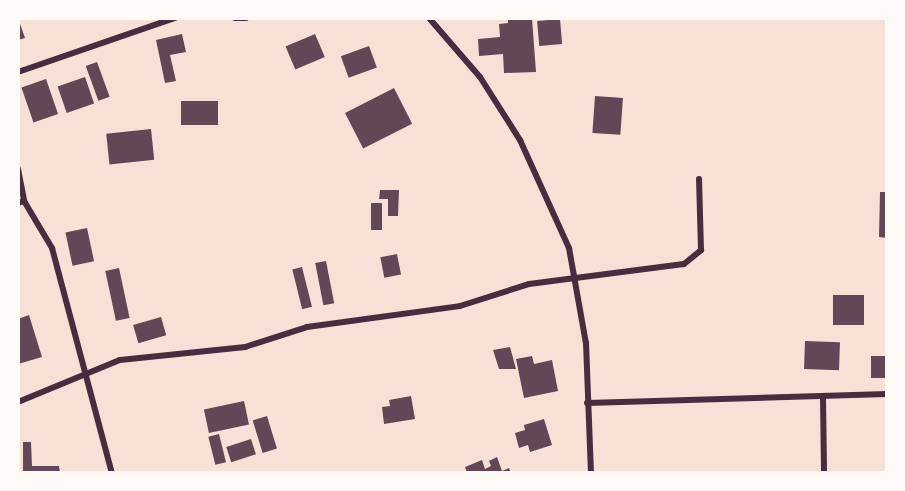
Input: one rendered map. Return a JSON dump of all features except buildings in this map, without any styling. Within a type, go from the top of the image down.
[{"type":"street","points":[[18,72],[175,18]]},
{"type":"street","points":[[235,18],[246,18]]},
{"type":"street","points":[[429,18],[480,77],[520,140],[569,248],[577,279],[586,343],[591,473]]},
{"type":"street","points":[[18,169],[21,202],[52,248],[112,473]]},
{"type":"street","points":[[18,402],[120,360],[244,347],[307,327],[409,315],[460,306],[529,284],[693,261],[701,250],[699,179]]},
{"type":"street","points":[[587,403],[823,398],[887,394]]},
{"type":"street","points":[[823,398],[824,473]]}]
